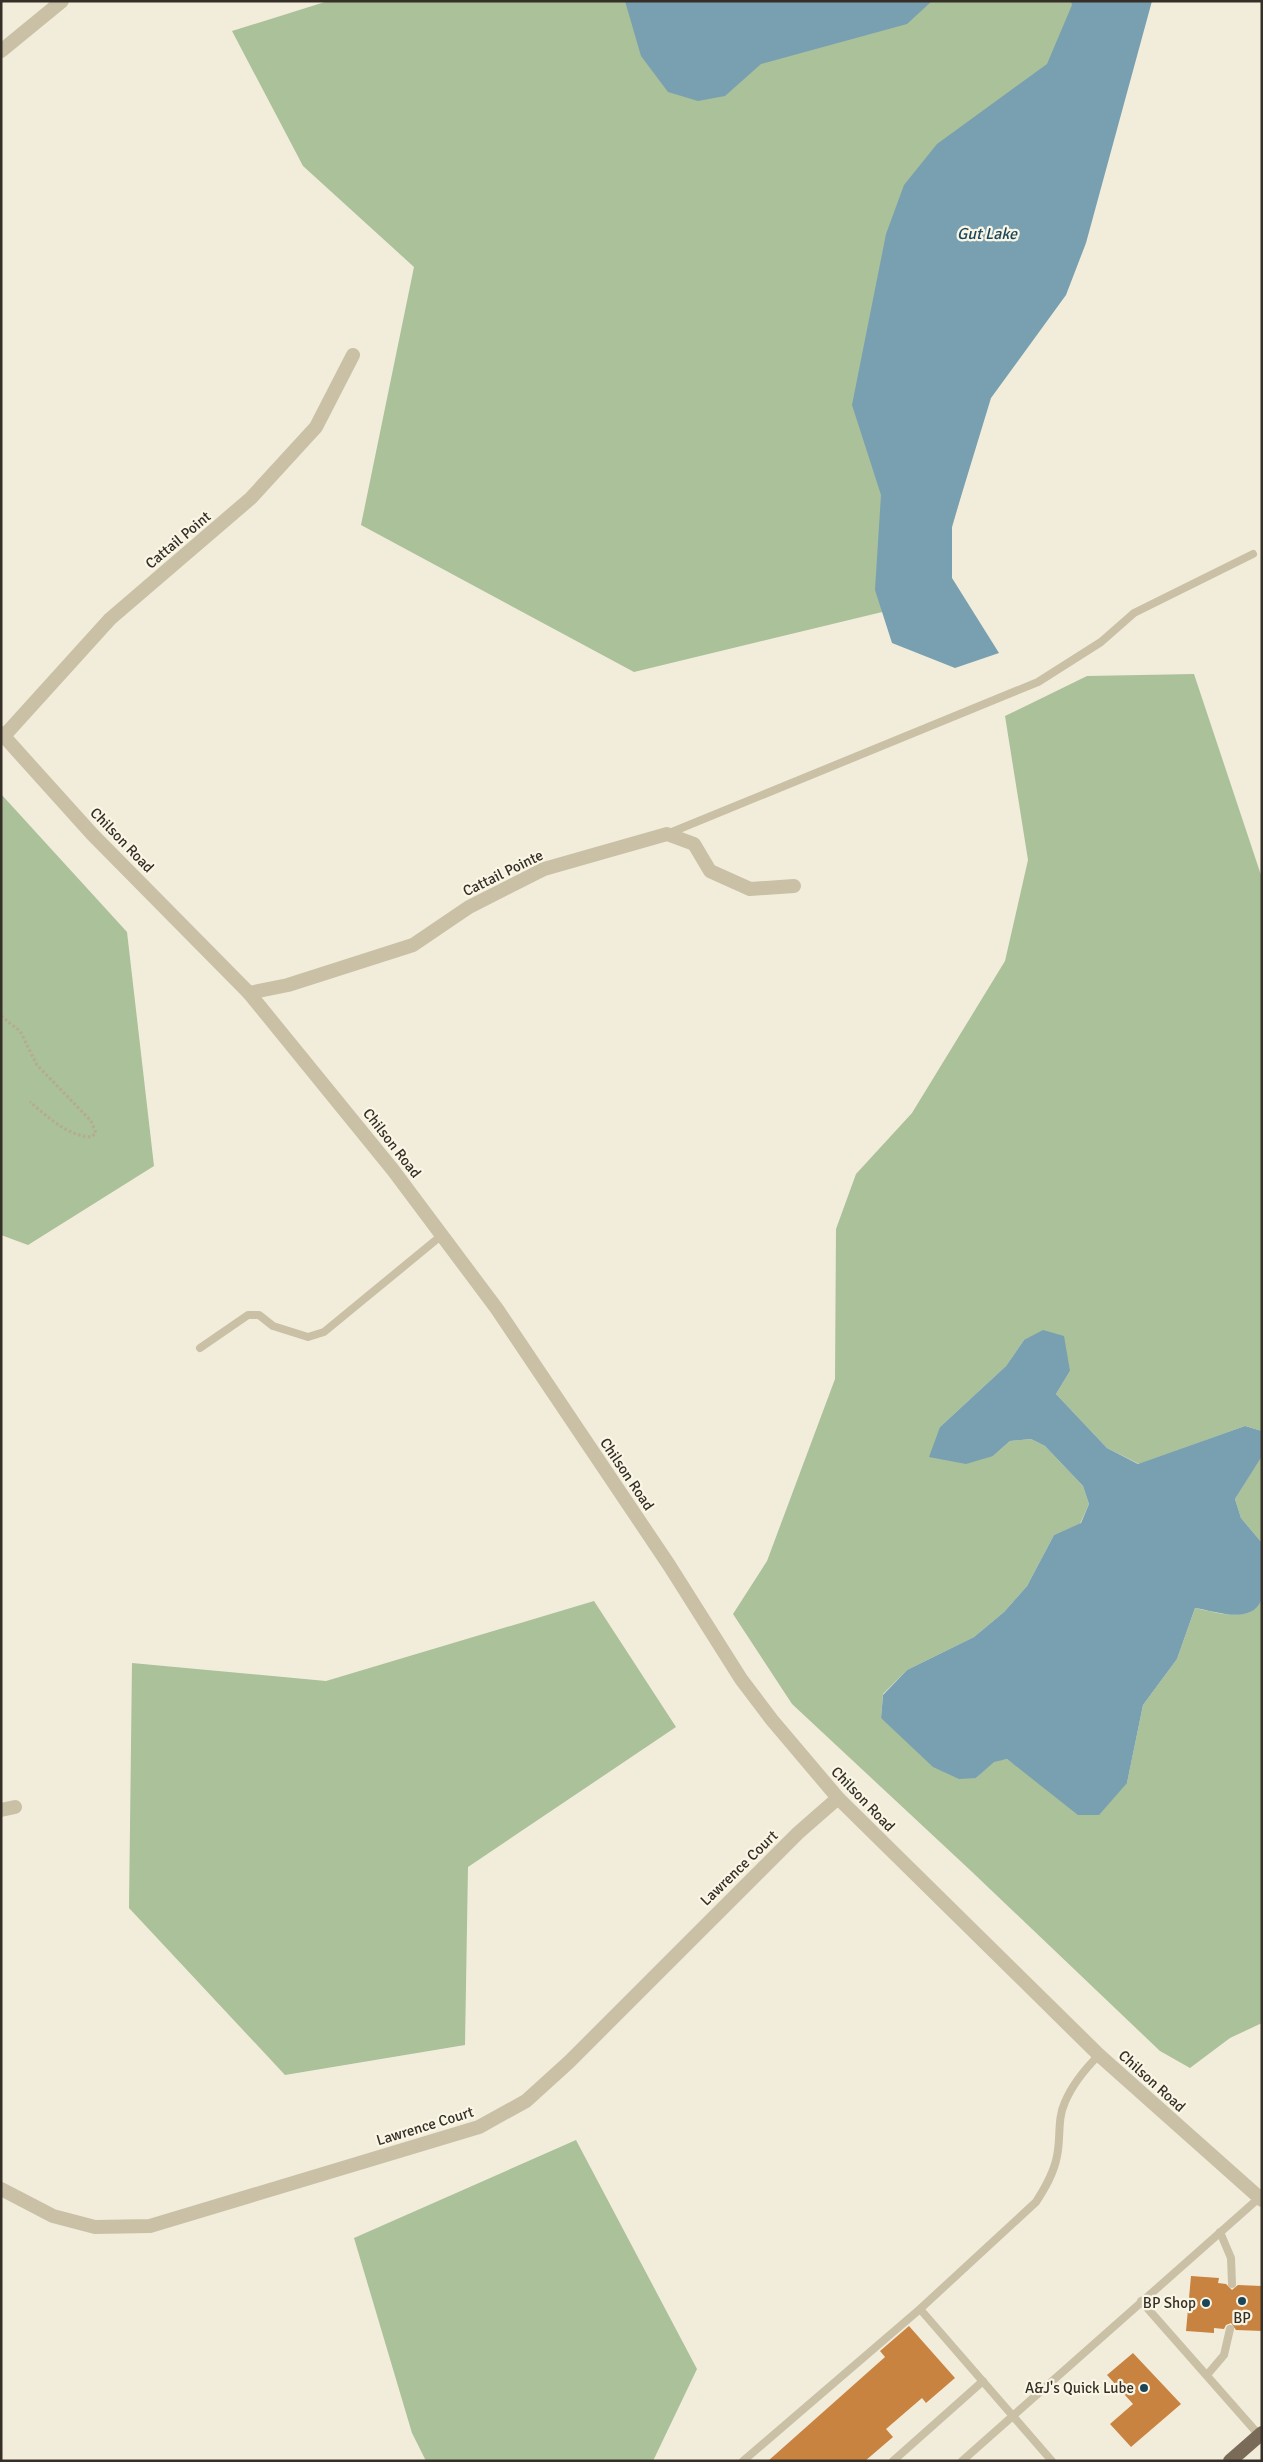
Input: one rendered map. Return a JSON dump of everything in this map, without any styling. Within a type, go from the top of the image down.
[{"type":"main road","points":[[1230,2461],[1260,2434]]},
{"type":"street","points":[[1,51],[62,1]]},
{"type":"street","name":"Cattail Point","points":[[3,734],[110,619],[251,498],[316,427],[353,355]]},
{"type":"street","name":"Chilson Road","points":[[3,734],[92,834],[249,993],[348,1112],[508,1325],[669,1565],[741,1679],[772,1720],[838,1798],[1099,2055],[1261,2199]]},
{"type":"street","points":[[667,834],[694,844],[710,871],[750,889],[794,886]]},
{"type":"street","name":"Cattail Pointe","points":[[249,993],[288,985],[413,945],[468,907],[544,869],[667,834]]},
{"type":"street","name":"Lawrence Court","points":[[1,2189],[53,2216],[95,2227],[150,2226],[479,2127],[526,2101],[562,2068],[791,1840],[838,1798]]},
{"type":"lane","points":[[667,834],[1038,682],[1101,642],[1134,612],[1253,554]]},
{"type":"lane","points":[[200,1348],[248,1315],[259,1315],[273,1326],[308,1337],[324,1332],[442,1235]]},
{"type":"lane","points":[[743,2461],[920,2309],[1036,2202],[1050,2180],[1058,2156],[1059,2123],[1064,2103],[1080,2074],[1099,2055]]},
{"type":"lane","points":[[962,2461],[1140,2301],[1261,2199]]},
{"type":"lane","points":[[1220,2232],[1231,2258],[1232,2284]]},
{"type":"lane","points":[[1140,2301],[1260,2434]]},
{"type":"lane","points":[[920,2309],[1013,2414],[1049,2460]]},
{"type":"lane","points":[[1207,2376],[1224,2355],[1230,2329]]},
{"type":"lane","points":[[893,2461],[983,2381]]},
{"type":"path","points":[[1,1016],[20,1031],[38,1065],[91,1120],[96,1133],[91,1137],[82,1136],[50,1120],[30,1102]]},
{"type":"green space","points":[[328,1],[1082,1],[1057,149],[932,600],[634,672],[361,525],[414,267],[303,166],[232,31]]},
{"type":"green space","points":[[1194,674],[1262,878],[1262,1431],[1245,1426],[1139,1464],[1107,1448],[1056,1394],[1070,1371],[1024,1340],[1006,1366],[940,1427],[993,1456],[1010,1441],[1031,1439],[1045,1446],[1083,1486],[1089,1504],[1080,1524],[1054,1535],[1027,1586],[1004,1612],[974,1637],[907,1670],[883,1694],[881,1718],[976,1778],[994,1761],[1007,1759],[1032,1777],[1127,1783],[1143,1705],[1177,1659],[1195,1608],[1223,1614],[1242,1614],[1250,1612],[1257,1607],[1262,1599],[1262,2023],[1230,2038],[1190,2068],[1160,2051],[792,1704],[733,1614],[767,1561],[835,1379],[836,1229],[856,1174],[912,1113],[1005,961],[1028,860],[1005,716],[1087,676]]},
{"type":"green space","points":[[1,794],[127,932],[154,1166],[28,1245],[1,1235]]},
{"type":"green space","points":[[1262,1455],[1262,1543],[1241,1518],[1235,1499]]},
{"type":"green space","points":[[594,1601],[676,1727],[468,1867],[465,2045],[285,2075],[129,1908],[132,1663],[326,1681]]},
{"type":"green space","points":[[576,2140],[697,2369],[653,2461],[426,2461],[412,2433],[354,2238]]},
{"type":"water","points":[[625,1],[932,1],[907,24],[761,64],[725,96],[698,101],[668,92],[641,56]]},
{"type":"water","name":"Gut Lake","points":[[1071,1],[1152,1],[1086,243],[1066,295],[991,398],[952,526],[952,578],[999,653],[955,668],[892,643],[875,590],[881,495],[852,405],[886,234],[904,185],[937,144],[1047,64],[1072,5]]},
{"type":"water","points":[[1043,1330],[1064,1336],[1070,1371],[1056,1394],[1107,1448],[1138,1464],[1245,1426],[1262,1431],[1262,1456],[1235,1499],[1241,1518],[1262,1543],[1262,1599],[1257,1607],[1242,1615],[1223,1614],[1195,1608],[1177,1659],[1143,1705],[1127,1783],[1099,1815],[1078,1815],[1007,1759],[994,1762],[976,1778],[959,1779],[933,1767],[881,1718],[883,1695],[907,1670],[974,1637],[1004,1612],[1027,1586],[1054,1535],[1081,1523],[1089,1504],[1083,1486],[1045,1446],[1031,1439],[1010,1441],[993,1456],[966,1464],[929,1457],[940,1427],[1006,1366],[1024,1340]]},
{"type":"building","points":[[1191,2276],[1219,2278],[1218,2283],[1226,2284],[1232,2290],[1238,2285],[1262,2286],[1262,2331],[1236,2330],[1231,2323],[1226,2325],[1224,2329],[1214,2328],[1214,2333],[1186,2331]]},
{"type":"building","points":[[909,2326],[955,2378],[926,2403],[922,2398],[886,2429],[893,2437],[865,2461],[768,2461],[885,2357],[880,2351]]},
{"type":"building","points":[[1133,2353],[1181,2404],[1131,2447],[1110,2424],[1133,2404],[1107,2375]]},
{"type":"place","name":"BP","points":[[1242,2301]]},
{"type":"place","name":"BP Shop","points":[[1206,2303]]},
{"type":"place","name":"A&J's Quick Lube","points":[[1144,2388]]}]
